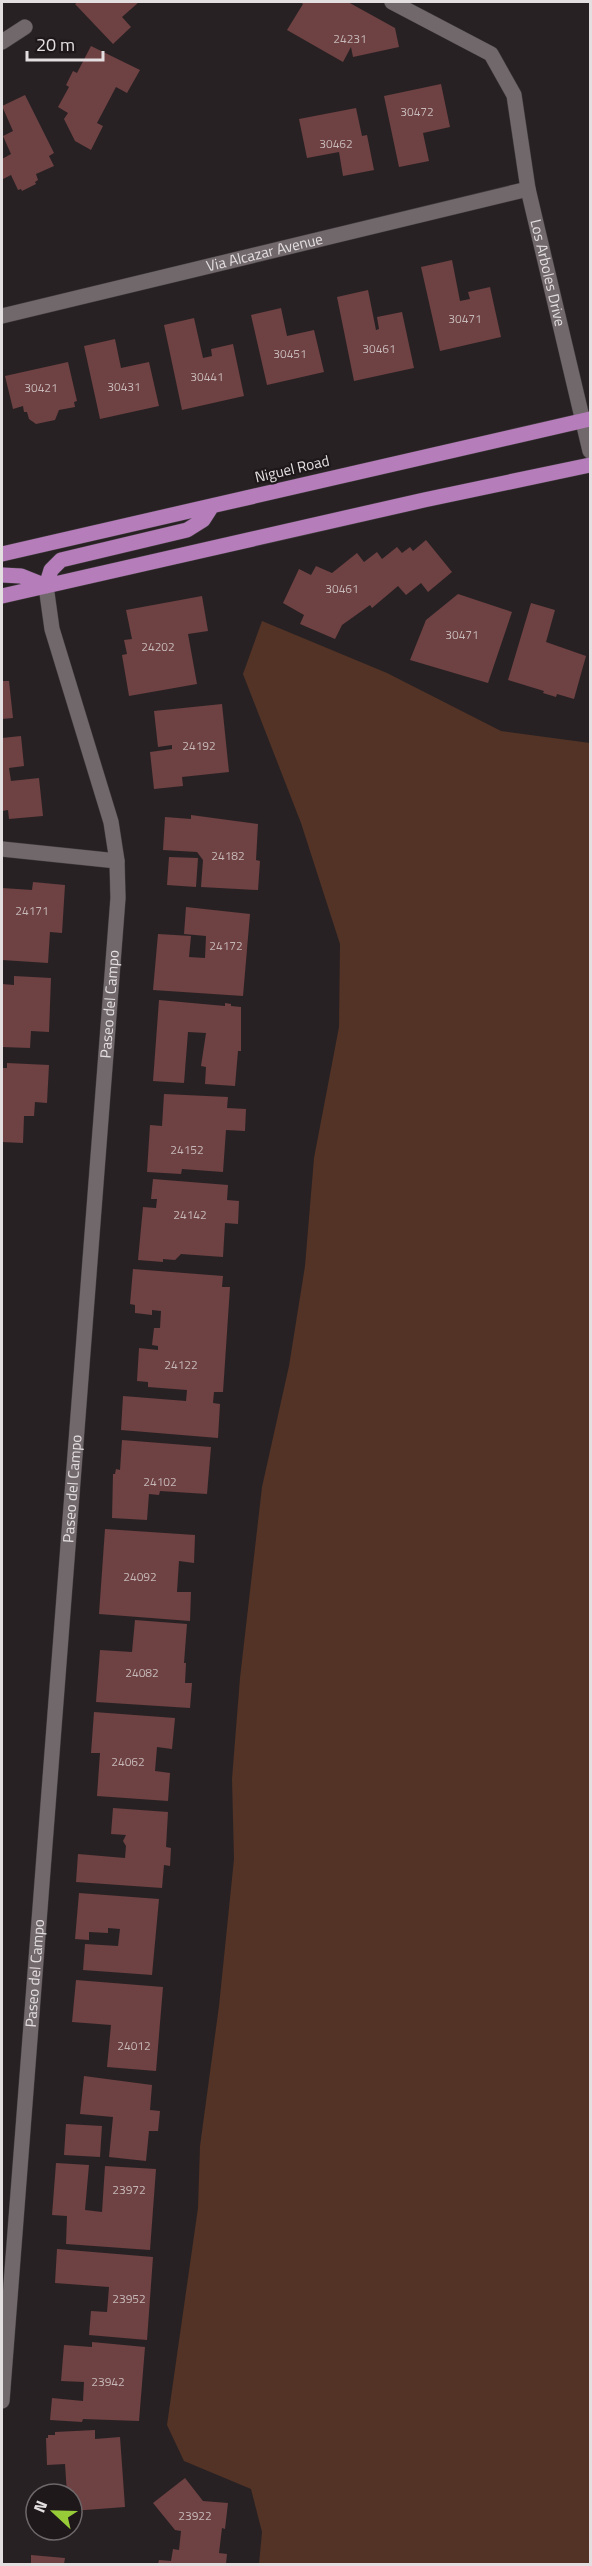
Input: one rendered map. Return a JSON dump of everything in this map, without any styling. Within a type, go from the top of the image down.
[{"type":"main road","name":"Niguel Road","points":[[2,554],[587,420]]},
{"type":"main road","points":[[2,596],[424,500],[591,465]]},
{"type":"main road","points":[[46,586],[51,570],[61,560],[187,530],[203,520],[212,506]]},
{"type":"main road","points":[[2,575],[21,576],[46,586]]},
{"type":"street","name":"Los Arboles Drive","points":[[392,2],[491,54],[514,95],[528,189],[587,420],[591,451]]},
{"type":"street","points":[[2,42],[25,27]]},
{"type":"street","name":"Via Alcazar Avenue","points":[[2,315],[528,189]]},
{"type":"street","name":"Paseo del Campo","points":[[2,2401],[118,898],[117,861],[111,822],[52,630],[46,586]]},
{"type":"street","points":[[2,849],[117,861]]},
{"type":"shaded area","points":[[262,621],[387,673],[501,731],[590,743],[590,2564],[259,2564],[262,2532],[251,2489],[184,2461],[167,2425],[198,2208],[200,2146],[219,2006],[234,1859],[232,1779],[240,1678],[262,1487],[289,1366],[305,1266],[314,1158],[339,1027],[340,944],[301,823],[243,674]]},
{"type":"building","points":[[78,2],[139,2],[122,17],[131,27],[113,44],[75,4]]},
{"type":"building","points":[[300,2],[348,2],[395,28],[399,47],[353,57],[351,47],[343,62],[287,30],[303,4]]},
{"type":"building","points":[[91,46],[140,70],[127,93],[116,87],[97,123],[103,126],[91,150],[75,141],[64,119],[68,113],[58,107],[69,87],[66,85],[73,71],[77,73]]},
{"type":"building","points":[[441,84],[450,127],[423,133],[429,161],[399,167],[384,96]]},
{"type":"building","points":[[25,95],[54,153],[49,156],[54,166],[36,174],[38,180],[36,184],[22,191],[18,190],[11,175],[3,179],[2,176],[2,159],[11,154],[3,136],[13,131],[2,106]]},
{"type":"building","points":[[356,108],[362,136],[367,135],[374,170],[343,176],[339,152],[307,158],[299,119]]},
{"type":"building","points":[[452,260],[460,301],[470,299],[468,292],[490,287],[501,337],[440,351],[421,267]]},
{"type":"building","points":[[368,290],[376,330],[379,329],[377,317],[402,312],[414,368],[354,381],[337,297]]},
{"type":"building","points":[[281,308],[287,336],[314,330],[324,372],[267,385],[251,315]]},
{"type":"building","points":[[194,318],[203,358],[212,356],[211,349],[233,344],[244,396],[182,410],[164,325]]},
{"type":"building","points":[[115,339],[121,368],[149,362],[159,406],[100,419],[84,346]]},
{"type":"building","points":[[68,362],[77,401],[74,402],[75,407],[59,410],[55,420],[36,424],[29,419],[23,406],[13,409],[5,376]]},
{"type":"building","points":[[426,540],[452,572],[428,592],[421,583],[406,595],[398,586],[372,608],[370,605],[342,625],[335,639],[300,624],[304,615],[283,603],[299,569],[311,575],[316,566],[332,573],[357,553],[364,562],[377,552],[382,559],[397,547],[402,553],[410,547],[413,551]]},
{"type":"building","points":[[458,594],[512,612],[488,683],[410,660],[426,620]]},
{"type":"building","points":[[202,596],[208,631],[188,634],[197,684],[129,696],[122,655],[127,654],[124,640],[132,639],[126,610]]},
{"type":"building","points":[[531,603],[555,610],[546,642],[586,656],[574,699],[557,694],[556,697],[508,680]]},
{"type":"building","points":[[2,681],[9,681],[13,718],[2,719]]},
{"type":"building","points":[[222,704],[229,772],[182,777],[183,786],[154,789],[150,752],[172,749],[172,745],[158,747],[154,711]]},
{"type":"building","points":[[21,736],[24,766],[9,768],[11,781],[39,778],[43,816],[9,819],[8,810],[2,811],[2,738]]},
{"type":"building","points":[[191,815],[258,824],[256,860],[260,861],[258,890],[201,887],[203,860],[197,852],[163,850],[165,817],[191,819]]},
{"type":"building","points":[[169,857],[198,858],[196,887],[167,885]]},
{"type":"building","points":[[33,882],[65,885],[62,933],[50,932],[48,963],[2,960],[2,888],[32,890]]},
{"type":"building","points":[[186,907],[250,914],[243,996],[153,990],[158,934],[191,936],[189,957],[205,958],[206,936],[184,934]]},
{"type":"building","points":[[14,976],[51,978],[49,1032],[31,1031],[30,1048],[2,1047],[2,984],[14,985]]},
{"type":"building","points":[[159,1000],[225,1006],[225,1003],[241,1007],[241,1051],[238,1051],[235,1086],[205,1084],[206,1067],[201,1066],[206,1033],[188,1032],[184,1083],[153,1081]]},
{"type":"building","points":[[7,1063],[49,1065],[47,1103],[35,1102],[34,1116],[24,1116],[23,1143],[2,1142],[2,1068],[7,1068]]},
{"type":"building","points":[[164,1094],[228,1097],[227,1108],[246,1109],[245,1131],[226,1130],[223,1172],[182,1169],[181,1174],[147,1172],[150,1125],[162,1126]]},
{"type":"building","points":[[153,1179],[228,1185],[227,1200],[239,1201],[238,1224],[225,1223],[223,1257],[181,1254],[175,1260],[163,1259],[163,1262],[138,1260],[143,1207],[156,1208],[157,1199],[151,1199]]},
{"type":"building","points":[[133,1269],[223,1276],[222,1287],[230,1287],[223,1392],[214,1392],[213,1403],[220,1404],[218,1438],[121,1430],[123,1396],[186,1401],[187,1390],[148,1387],[148,1382],[137,1381],[139,1348],[158,1350],[158,1346],[152,1345],[154,1328],[160,1328],[161,1311],[152,1310],[152,1315],[135,1313],[135,1305],[130,1304]]},
{"type":"building","points":[[122,1440],[211,1447],[207,1494],[160,1491],[159,1495],[149,1494],[147,1520],[112,1518],[113,1474],[116,1469],[120,1470]]},
{"type":"building","points":[[105,1529],[195,1535],[194,1563],[179,1561],[177,1592],[191,1592],[190,1621],[99,1614]]},
{"type":"building","points":[[135,1620],[187,1624],[184,1663],[186,1663],[185,1683],[192,1683],[190,1708],[96,1702],[100,1650],[132,1652]]},
{"type":"building","points":[[94,1712],[175,1718],[172,1749],[157,1747],[155,1771],[170,1773],[168,1801],[97,1796],[100,1753],[91,1753]]},
{"type":"building","points":[[113,1808],[168,1812],[166,1847],[171,1848],[170,1866],[164,1865],[162,1888],[76,1882],[78,1854],[125,1858],[126,1846],[123,1841],[126,1835],[111,1834]]},
{"type":"building","points":[[79,1893],[159,1899],[152,1975],[83,1970],[85,1944],[118,1946],[120,1929],[108,1928],[108,1933],[89,1932],[89,1940],[75,1939]]},
{"type":"building","points":[[76,1980],[163,1987],[156,2071],[107,2067],[111,2025],[72,2022]]},
{"type":"building","points":[[84,2076],[152,2085],[150,2110],[160,2111],[158,2131],[149,2131],[146,2161],[109,2157],[113,2117],[80,2114]]},
{"type":"building","points":[[66,2124],[102,2126],[100,2157],[64,2155]]},
{"type":"building","points":[[56,2163],[89,2165],[85,2210],[102,2212],[105,2166],[156,2169],[150,2250],[66,2244],[67,2216],[52,2215]]},
{"type":"building","points":[[57,2249],[153,2257],[147,2340],[89,2335],[91,2311],[107,2312],[109,2287],[55,2283]]},
{"type":"building","points":[[92,2342],[145,2347],[139,2421],[50,2420],[52,2398],[83,2401],[84,2382],[61,2381],[64,2345],[92,2347]]},
{"type":"building","points":[[95,2430],[95,2439],[120,2437],[125,2507],[84,2510],[84,2482],[66,2482],[65,2464],[47,2465],[46,2438],[48,2435],[55,2435],[55,2432]]},
{"type":"building","points":[[185,2478],[203,2501],[228,2503],[219,2553],[227,2554],[226,2564],[158,2564],[159,2560],[171,2561],[173,2549],[179,2550],[181,2531],[175,2530],[153,2503]]},
{"type":"building","points":[[31,2555],[65,2558],[64,2564],[31,2564]]}]
